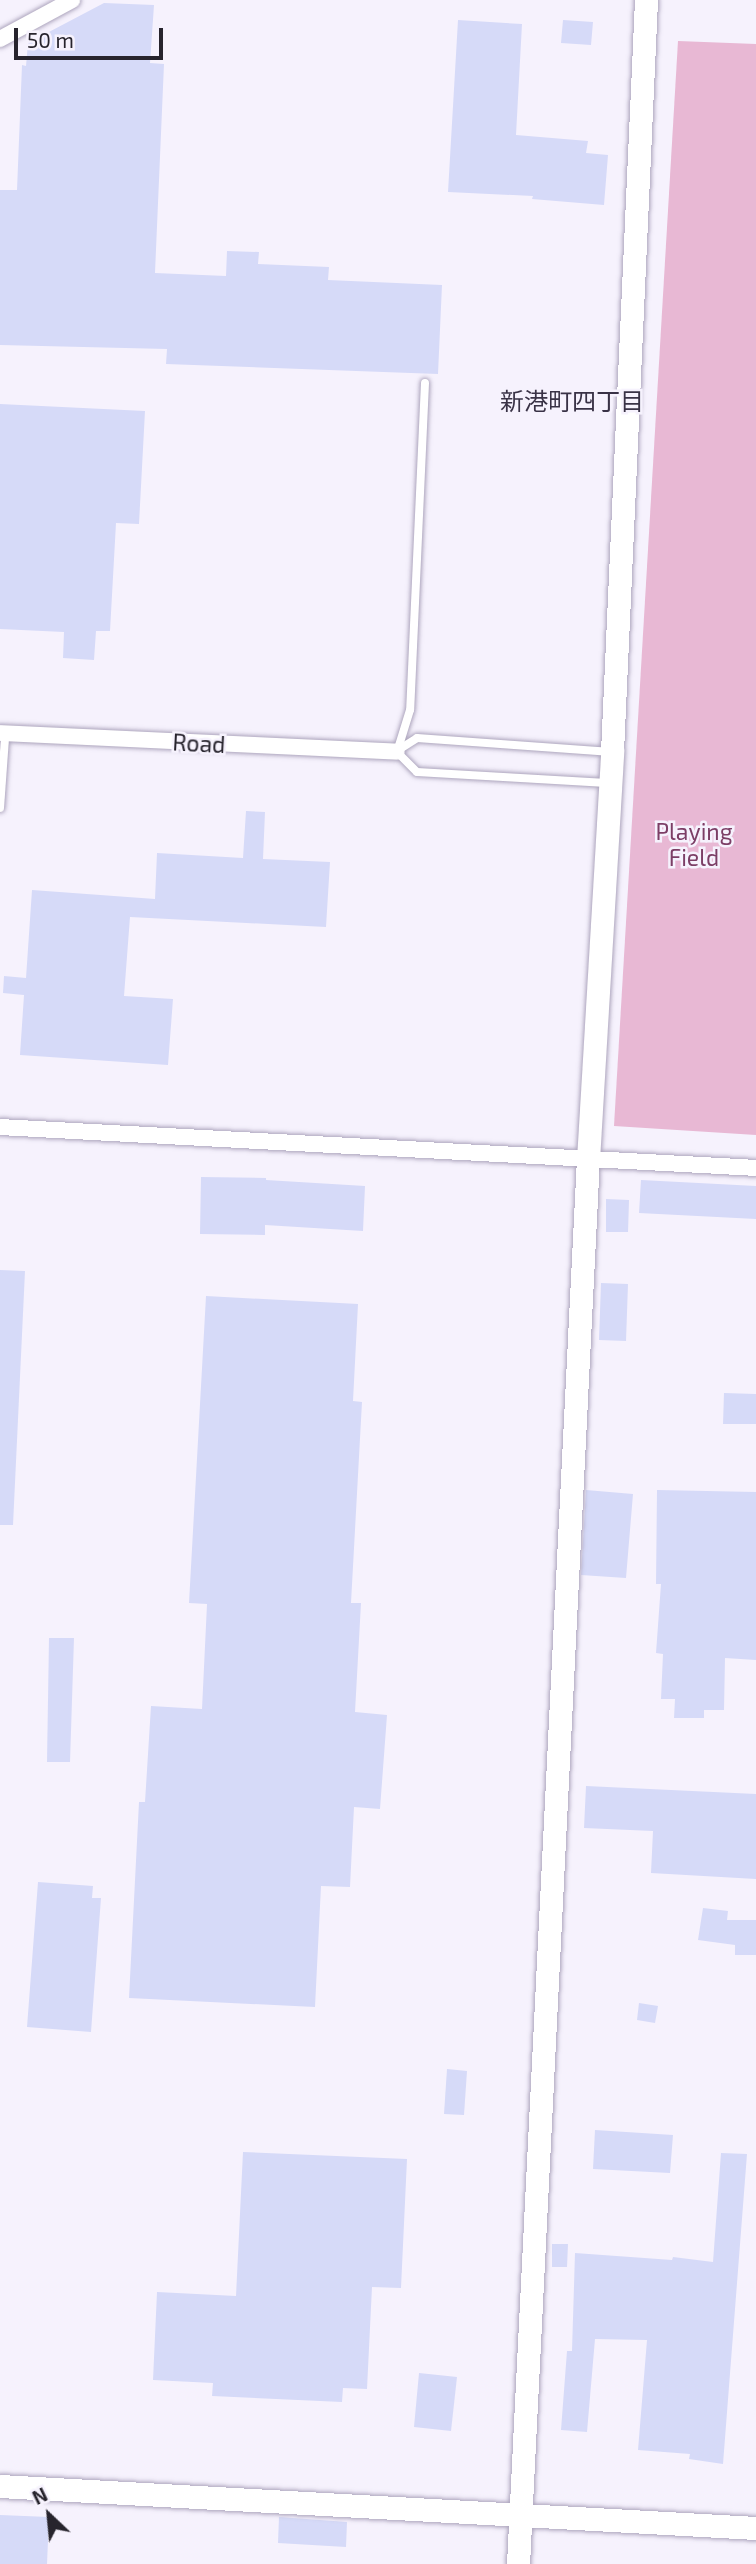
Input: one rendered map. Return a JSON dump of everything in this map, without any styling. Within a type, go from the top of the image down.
[{"type":"street","points":[[0,39],[72,0]]},
{"type":"street","points":[[518,2564],[588,1160],[612,752],[646,0]]},
{"type":"street","name":"Road","points":[[2,736],[397,752]]},
{"type":"street","points":[[0,1127],[756,1168]]},
{"type":"street","points":[[0,2486],[756,2528]]},
{"type":"lane","points":[[397,752],[410,710],[425,383]]},
{"type":"lane","points":[[0,808],[2,736]]},
{"type":"lane","points":[[397,752],[417,738],[612,752]]},
{"type":"lane","points":[[397,752],[417,772],[610,783]]},
{"type":"green space","name":"Playing Field","points":[[678,41],[756,44],[756,1135],[614,1126]]},
{"type":"building","points":[[104,3],[154,5],[150,63],[164,64],[155,273],[226,276],[227,251],[259,252],[258,264],[329,267],[328,280],[442,285],[438,374],[166,364],[167,349],[0,345],[0,190],[17,190],[22,65],[26,66],[28,43]]},
{"type":"building","points":[[458,20],[522,24],[516,135],[588,141],[586,153],[608,155],[604,205],[532,199],[533,196],[448,192]]},
{"type":"building","points":[[563,20],[593,22],[591,45],[561,43]]},
{"type":"building","points":[[0,404],[145,411],[139,524],[116,523],[110,631],[96,631],[94,660],[63,658],[64,632],[0,629]]},
{"type":"building","points":[[246,811],[265,812],[263,859],[330,862],[326,927],[130,917],[124,996],[173,999],[168,1065],[20,1055],[24,995],[3,993],[4,976],[26,978],[32,890],[155,899],[157,853],[243,858]]},
{"type":"building","points":[[201,1177],[266,1178],[365,1186],[363,1231],[265,1225],[265,1235],[200,1234]]},
{"type":"building","points":[[641,1180],[756,1186],[756,1219],[639,1213]]},
{"type":"building","points":[[606,1199],[629,1200],[628,1232],[606,1232]]},
{"type":"building","points":[[0,1270],[25,1271],[13,1525],[0,1525]]},
{"type":"building","points":[[601,1283],[628,1284],[626,1341],[599,1340]]},
{"type":"building","points":[[206,1296],[358,1304],[353,1401],[362,1402],[351,1603],[361,1603],[355,1712],[387,1715],[380,1809],[354,1807],[350,1887],[321,1886],[315,2007],[129,1998],[139,1802],[145,1802],[151,1706],[202,1709],[207,1604],[189,1603]]},
{"type":"building","points":[[724,1393],[756,1394],[756,1424],[723,1424]]},
{"type":"building","points":[[586,1490],[633,1494],[626,1578],[581,1575]]},
{"type":"building","points":[[657,1490],[756,1492],[756,1660],[725,1658],[724,1710],[704,1710],[704,1718],[674,1718],[675,1699],[661,1699],[663,1654],[656,1653],[661,1584],[656,1584]]},
{"type":"building","points":[[49,1638],[74,1638],[70,1762],[47,1762]]},
{"type":"building","points":[[586,1786],[756,1794],[756,1879],[651,1873],[653,1831],[584,1828]]},
{"type":"building","points":[[38,1882],[93,1886],[92,1898],[101,1898],[91,2032],[27,2027]]},
{"type":"building","points":[[703,1908],[728,1911],[727,1920],[756,1920],[756,1955],[735,1955],[735,1945],[698,1940]]},
{"type":"building","points":[[639,2003],[658,2006],[655,2023],[637,2020]]},
{"type":"building","points":[[447,2069],[467,2071],[464,2115],[444,2114]]},
{"type":"building","points":[[595,2130],[673,2135],[670,2173],[593,2169]]},
{"type":"building","points":[[243,2152],[407,2159],[401,2288],[372,2287],[367,2389],[343,2388],[342,2402],[212,2396],[213,2383],[153,2380],[157,2292],[236,2296]]},
{"type":"building","points":[[721,2153],[747,2154],[723,2464],[689,2459],[690,2454],[638,2450],[647,2340],[595,2339],[587,2432],[561,2430],[567,2351],[572,2351],[575,2253],[672,2260],[673,2257],[713,2262]]},
{"type":"building","points":[[552,2244],[568,2244],[567,2267],[552,2267]]},
{"type":"building","points":[[419,2373],[457,2377],[451,2431],[414,2427]]},
{"type":"building","points":[[0,2515],[49,2517],[47,2564],[0,2564]]},
{"type":"building","points":[[279,2517],[347,2522],[346,2547],[278,2543]]},
{"type":"district","name":"新港町四丁目","points":[[572,401]]}]
